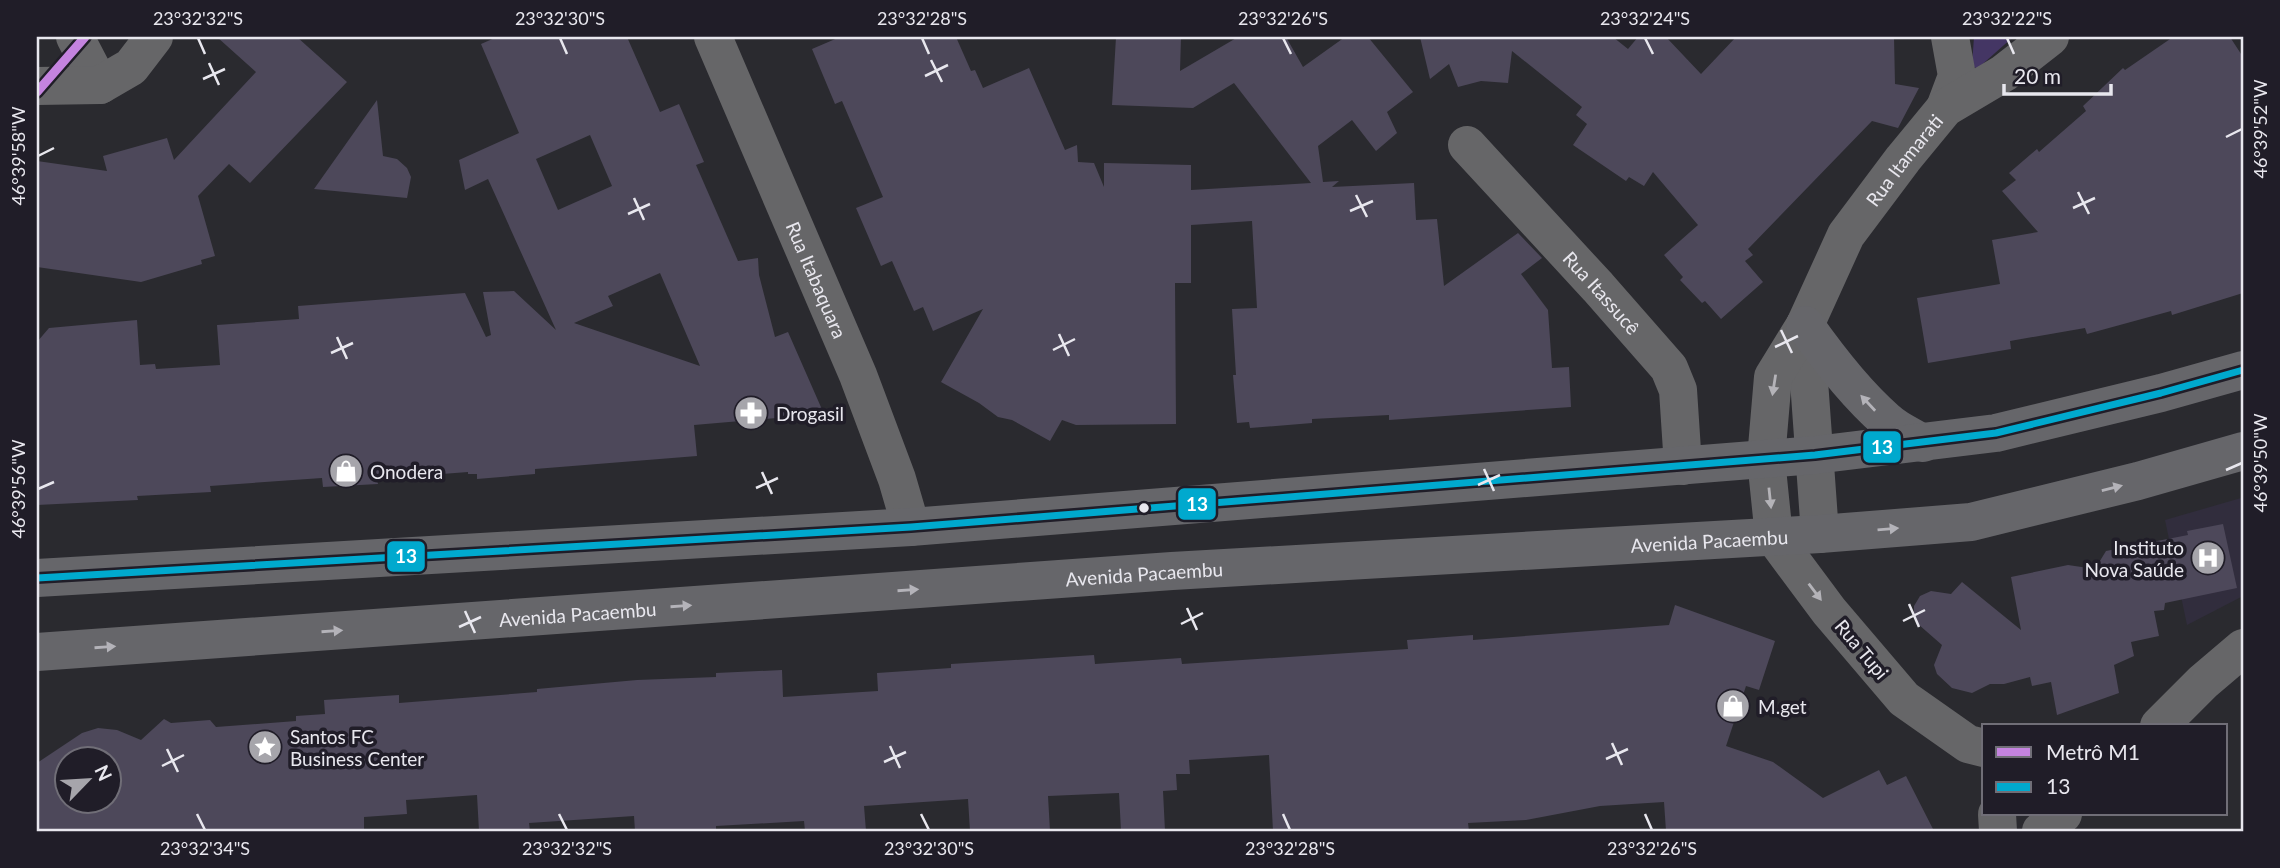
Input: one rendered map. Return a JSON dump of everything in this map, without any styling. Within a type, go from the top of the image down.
[{"type":"main road","points":[[1805,325],[1829,358],[1869,404],[1888,422],[1923,443]]},
{"type":"main road","points":[[37,578],[911,527],[1766,459],[1996,433],[2243,370]]},
{"type":"main road","name":"Avenida Pacaembu","points":[[37,652],[1172,571],[1774,537],[1971,522],[2138,481],[2243,451]]},
{"type":"street","points":[[75,37],[100,85]]},
{"type":"street","points":[[37,86],[100,85],[131,67],[154,37]]},
{"type":"street","name":"Rua Itabaquara","points":[[713,37],[858,375],[897,479],[911,527]]},
{"type":"street","points":[[1945,108],[1956,76],[1950,37]]},
{"type":"street","name":"Rua Itamarati","points":[[1774,537],[1766,459],[1773,377],[1805,325],[1846,235],[1945,108],[2004,73],[2050,37]]},
{"type":"street","name":"Rua Itassucê","points":[[1467,145],[1615,305],[1668,368],[1678,390],[1683,466]]},
{"type":"street","name":"Rua Itamarati","points":[[1805,325],[1820,534]]},
{"type":"street","name":"Rua Tupi","points":[[1774,537],[1829,611],[1904,699],[1979,756]]},
{"type":"street","points":[[2161,724],[2203,682],[2243,648]]},
{"type":"street","points":[[2041,831],[2060,816]]},
{"type":"shaded area","points":[[1974,37],[2013,37],[1977,69],[1972,65]]},
{"type":"shaded area","name":"Instituto Nova Saúde","points":[[2241,498],[2243,596],[2187,625],[2165,520]]},
{"type":"building","points":[[217,37],[297,37],[347,82],[250,183],[229,164],[198,196],[215,256],[201,260],[202,264],[141,282],[37,267],[37,161],[107,171],[103,156],[167,138],[174,160],[256,72]]},
{"type":"building","points":[[497,37],[627,37],[660,112],[679,104],[704,162],[696,165],[738,261],[758,258],[759,275],[775,337],[788,332],[824,414],[694,425],[697,456],[535,469],[535,474],[477,479],[477,474],[468,472],[377,479],[378,484],[323,487],[322,478],[210,486],[211,492],[137,496],[138,500],[37,505],[37,342],[49,328],[137,320],[140,365],[155,364],[156,369],[220,365],[217,325],[299,319],[298,306],[465,293],[486,337],[491,335],[483,292],[514,291],[556,330],[488,179],[465,190],[459,160],[519,133],[481,44]],"holes":[[[590,135],[612,186],[558,210],[536,159]],[[660,273],[700,366],[574,323],[613,306],[608,296]]]},
{"type":"building","points":[[840,37],[956,37],[971,71],[975,70],[983,88],[1029,68],[1065,150],[1077,145],[1078,162],[1094,163],[1104,187],[1104,163],[1191,165],[1191,190],[1311,183],[1234,83],[1193,108],[1112,105],[1116,37],[1181,37],[1180,71],[1238,37],[1286,37],[1303,67],[1345,37],[1368,37],[1413,92],[1387,112],[1397,133],[1376,151],[1352,120],[1318,146],[1323,182],[1339,181],[1332,187],[1414,183],[1416,220],[1437,219],[1444,286],[1518,233],[1542,258],[1521,274],[1548,310],[1552,368],[1569,367],[1571,407],[1389,420],[1389,415],[1312,419],[1312,423],[1250,428],[1249,422],[1237,423],[1232,309],[1257,308],[1252,221],[1191,225],[1191,283],[1175,283],[1176,424],[1076,425],[1062,420],[1050,441],[1012,420],[998,417],[941,382],[983,309],[933,331],[923,307],[914,311],[892,261],[881,266],[856,208],[883,197],[842,101],[835,104],[812,49]]},
{"type":"building","points":[[1420,37],[1613,37],[1628,49],[1638,37],[1666,37],[1701,74],[1736,37],[1894,37],[1895,84],[1919,88],[1898,128],[1872,121],[1748,249],[1753,255],[1745,261],[1763,282],[1721,319],[1680,280],[1683,277],[1664,255],[1698,225],[1653,172],[1644,186],[1629,177],[1626,181],[1573,145],[1587,124],[1576,115],[1582,107],[1512,51],[1508,83],[1481,81],[1458,87],[1449,64],[1430,79]]},
{"type":"building","points":[[2173,37],[2230,37],[2243,57],[2243,293],[2172,315],[2171,311],[2087,334],[2085,328],[2010,341],[2011,349],[1928,363],[1917,298],[2000,284],[1992,240],[2038,232],[2002,191],[2016,180],[2009,173],[2037,149],[2039,152],[2086,111],[2083,106],[2123,68],[2125,70]]},
{"type":"building","points":[[377,100],[383,156],[397,159],[407,168],[411,177],[407,198],[314,189]]},
{"type":"building","points":[[2223,524],[2237,588],[2165,603],[2164,610],[2154,611],[2159,636],[2131,642],[2134,656],[2114,665],[2119,693],[2057,715],[2051,682],[2032,686],[2030,677],[2004,684],[1990,684],[1972,693],[1952,688],[1937,674],[1934,665],[1942,645],[1918,624],[1914,617],[1914,606],[1920,596],[1931,591],[1951,594],[1962,582],[2021,630],[2011,577],[2068,565],[2095,569],[2106,551],[2188,535],[2187,531]]},
{"type":"building","points":[[1675,605],[1775,641],[1759,690],[1746,686],[1726,746],[1773,762],[1823,798],[1879,770],[1887,785],[1906,776],[1934,831],[1666,831],[1664,802],[1600,806],[1526,820],[1468,823],[1469,831],[1273,831],[1269,755],[1189,760],[1190,774],[1176,774],[1177,790],[1163,791],[1165,831],[1121,831],[1119,793],[1048,796],[1050,831],[970,831],[968,799],[864,806],[866,831],[805,831],[804,821],[716,826],[716,831],[635,831],[634,816],[529,823],[530,831],[479,831],[477,795],[406,800],[407,814],[364,817],[364,831],[37,831],[37,763],[52,753],[52,816],[122,816],[122,746],[62,746],[82,733],[98,728],[117,730],[141,740],[164,719],[171,723],[210,720],[216,727],[296,721],[296,716],[325,714],[324,700],[399,695],[399,703],[537,692],[537,689],[637,680],[716,677],[716,673],[782,670],[783,697],[878,691],[877,673],[951,668],[951,664],[1094,655],[1095,664],[1181,658],[1182,664],[1408,649],[1407,640],[1473,635],[1473,640],[1669,625]]},
{"type":"metro line","name":"M1","points":[[37,92],[85,37]]},
{"type":"transit line","name":"13","points":[[37,578],[911,527],[1815,455],[1996,433],[2243,370]]},
{"type":"place","name":"Drogasil","points":[[751,413]]},
{"type":"place","name":"Onodera","points":[[346,471]]},
{"type":"place","name":"Instituto Nova Saúde","points":[[2208,558]]},
{"type":"place","name":"M.get","points":[[1733,706]]},
{"type":"place","name":"Santos FC Business Center","points":[[265,747]]}]
